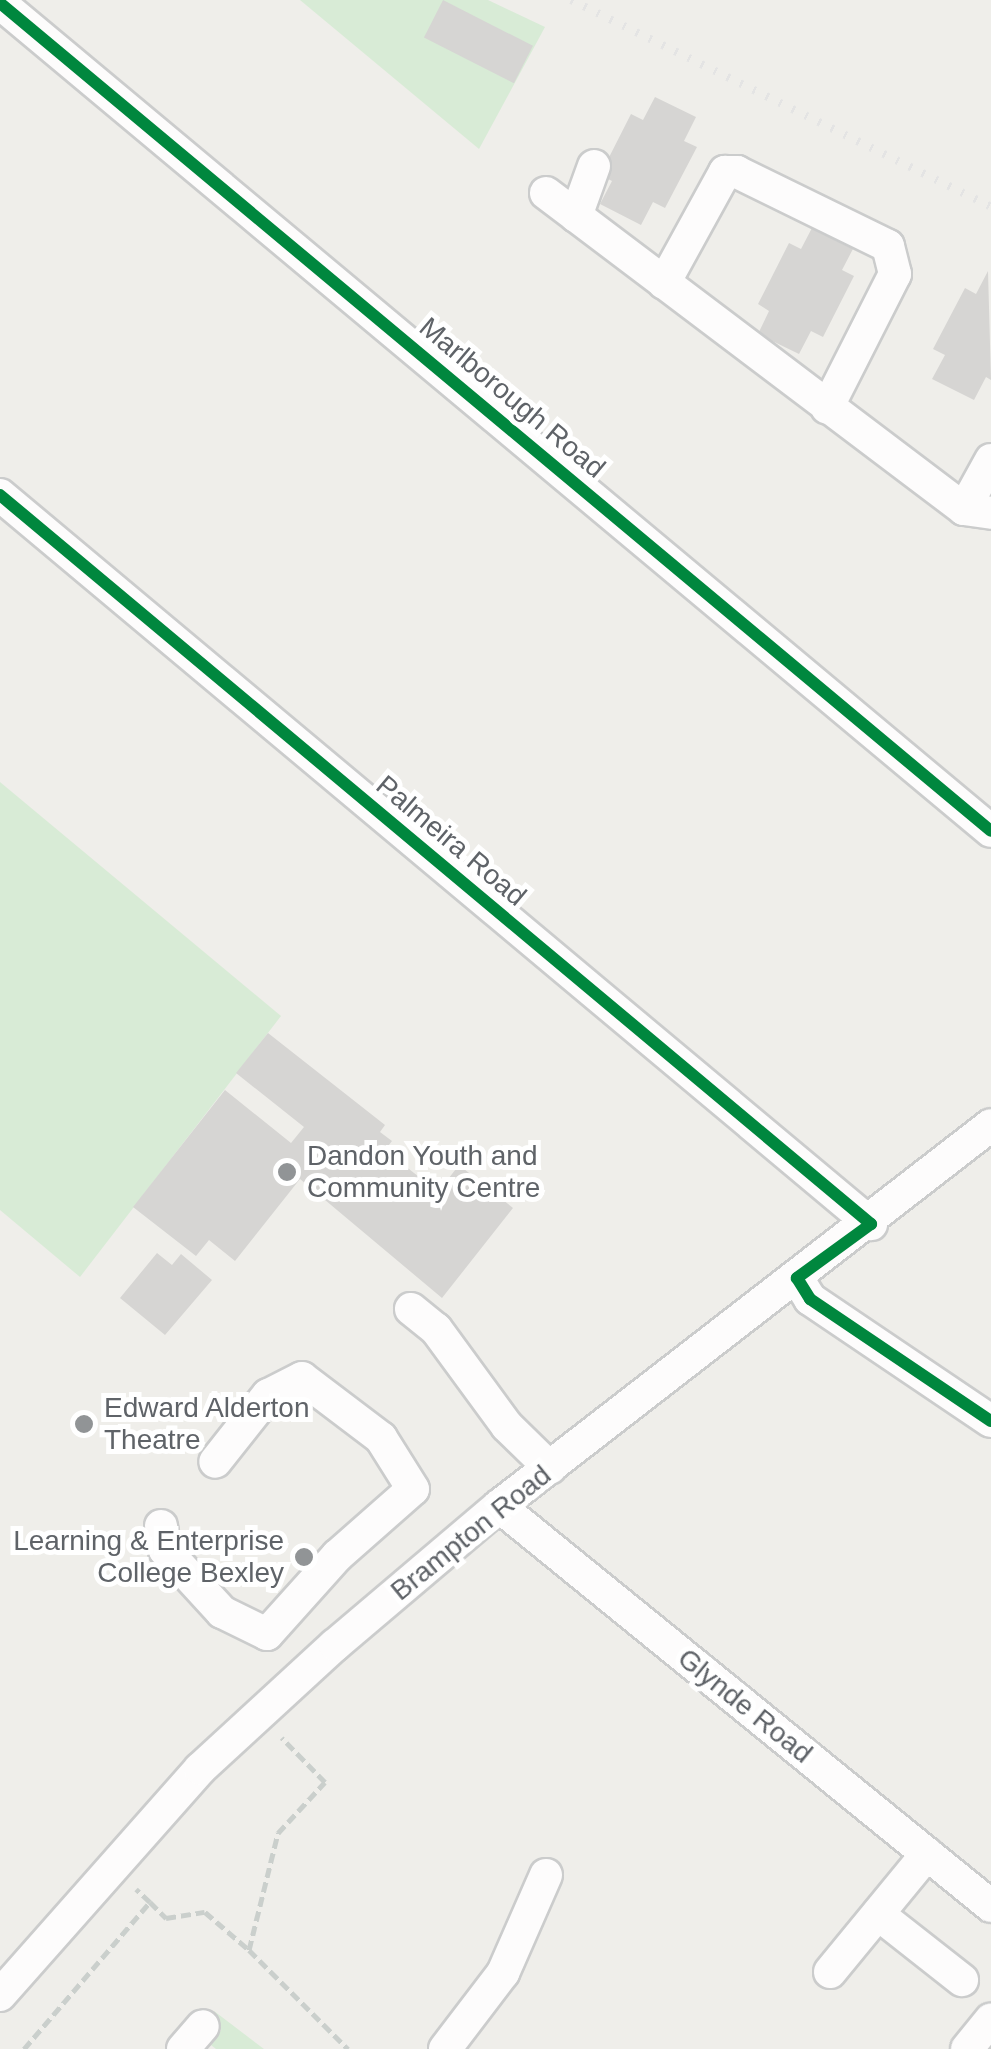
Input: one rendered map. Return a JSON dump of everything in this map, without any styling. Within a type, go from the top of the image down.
[{"type":"street","name":"Marlborough Road","points":[[0,3],[991,831]]},
{"type":"street","points":[[576,216],[594,166]]},
{"type":"street","points":[[664,283],[716,178],[737,172],[880,242],[894,255],[895,274],[827,408]]},
{"type":"street","points":[[546,193],[827,408],[977,511],[991,460]]},
{"type":"street","name":"Palmeira Road","points":[[0,496],[870,1224]]},
{"type":"street","name":"Brampton Road","points":[[0,1995],[200,1770],[335,1645],[499,1506],[870,1224],[991,1125]]},
{"type":"street","points":[[796,1278],[810,1299],[991,1422]]},
{"type":"street","points":[[411,1309],[436,1329],[507,1426],[550,1468]]},
{"type":"street","points":[[160,1526],[164,1550],[222,1612],[267,1634],[338,1556],[414,1489],[381,1438],[302,1378],[268,1395],[215,1462]]},
{"type":"street","name":"Glynde Road","points":[[499,1506],[991,1906]]},
{"type":"street","points":[[295,1607],[335,1645]]},
{"type":"street","points":[[830,1972],[927,1854]]},
{"type":"street","points":[[445,2049],[503,1973],[546,1875]]},
{"type":"street","points":[[878,1914],[962,1980]]},
{"type":"street","points":[[967,2049],[991,2019]]},
{"type":"path","points":[[249,1950],[278,1834],[325,1782],[260,1716]]},
{"type":"path","points":[[112,1866],[166,1918],[205,1912],[348,2049]]},
{"type":"path","points":[[24,2049],[150,1902]]},
{"type":"green space","points":[[300,0],[488,0],[545,27],[479,149]]},
{"type":"green space","points":[[0,782],[281,1016],[80,1277],[0,1210]]},
{"type":"green space","points":[[214,2011],[264,2049],[216,2049],[211,2045],[221,2030],[207,2019]]},
{"type":"building","points":[[443,0],[533,46],[514,83],[424,37]]},
{"type":"building","points":[[655,97],[696,117],[684,141],[697,147],[665,208],[653,202],[641,225],[600,204],[612,181],[600,175],[631,114],[643,120]]},
{"type":"building","points":[[813,226],[854,247],[842,270],[854,276],[823,337],[811,331],[799,354],[758,334],[769,311],[758,304],[789,243],[801,249]]},
{"type":"building","points":[[988,271],[991,380],[986,377],[974,400],[932,379],[945,355],[933,349],[965,288],[976,294]]},
{"type":"building","name":"Dandon Youth and Community Centre","points":[[268,1033],[385,1125],[380,1132],[392,1141],[385,1150],[438,1192],[459,1165],[513,1208],[442,1298],[300,1179],[235,1261],[209,1240],[196,1256],[133,1207],[225,1090],[291,1143],[304,1127],[236,1073]]},
{"type":"building","points":[[157,1253],[172,1265],[181,1254],[212,1280],[165,1335],[120,1298]]},
{"type":"railway","points":[[571,0],[991,207]]},
{"type":"cycle path","points":[[0,3],[991,831]]},
{"type":"cycle path","points":[[0,495],[871,1224],[797,1278],[810,1299],[991,1421]]},
{"type":"place","name":"Dandon Youth and Community Centre","points":[[287,1172]]},
{"type":"place","name":"Edward Alderton Theatre","points":[[84,1424]]},
{"type":"place","name":"Learning & Enterprise College Bexley","points":[[304,1557]]}]
